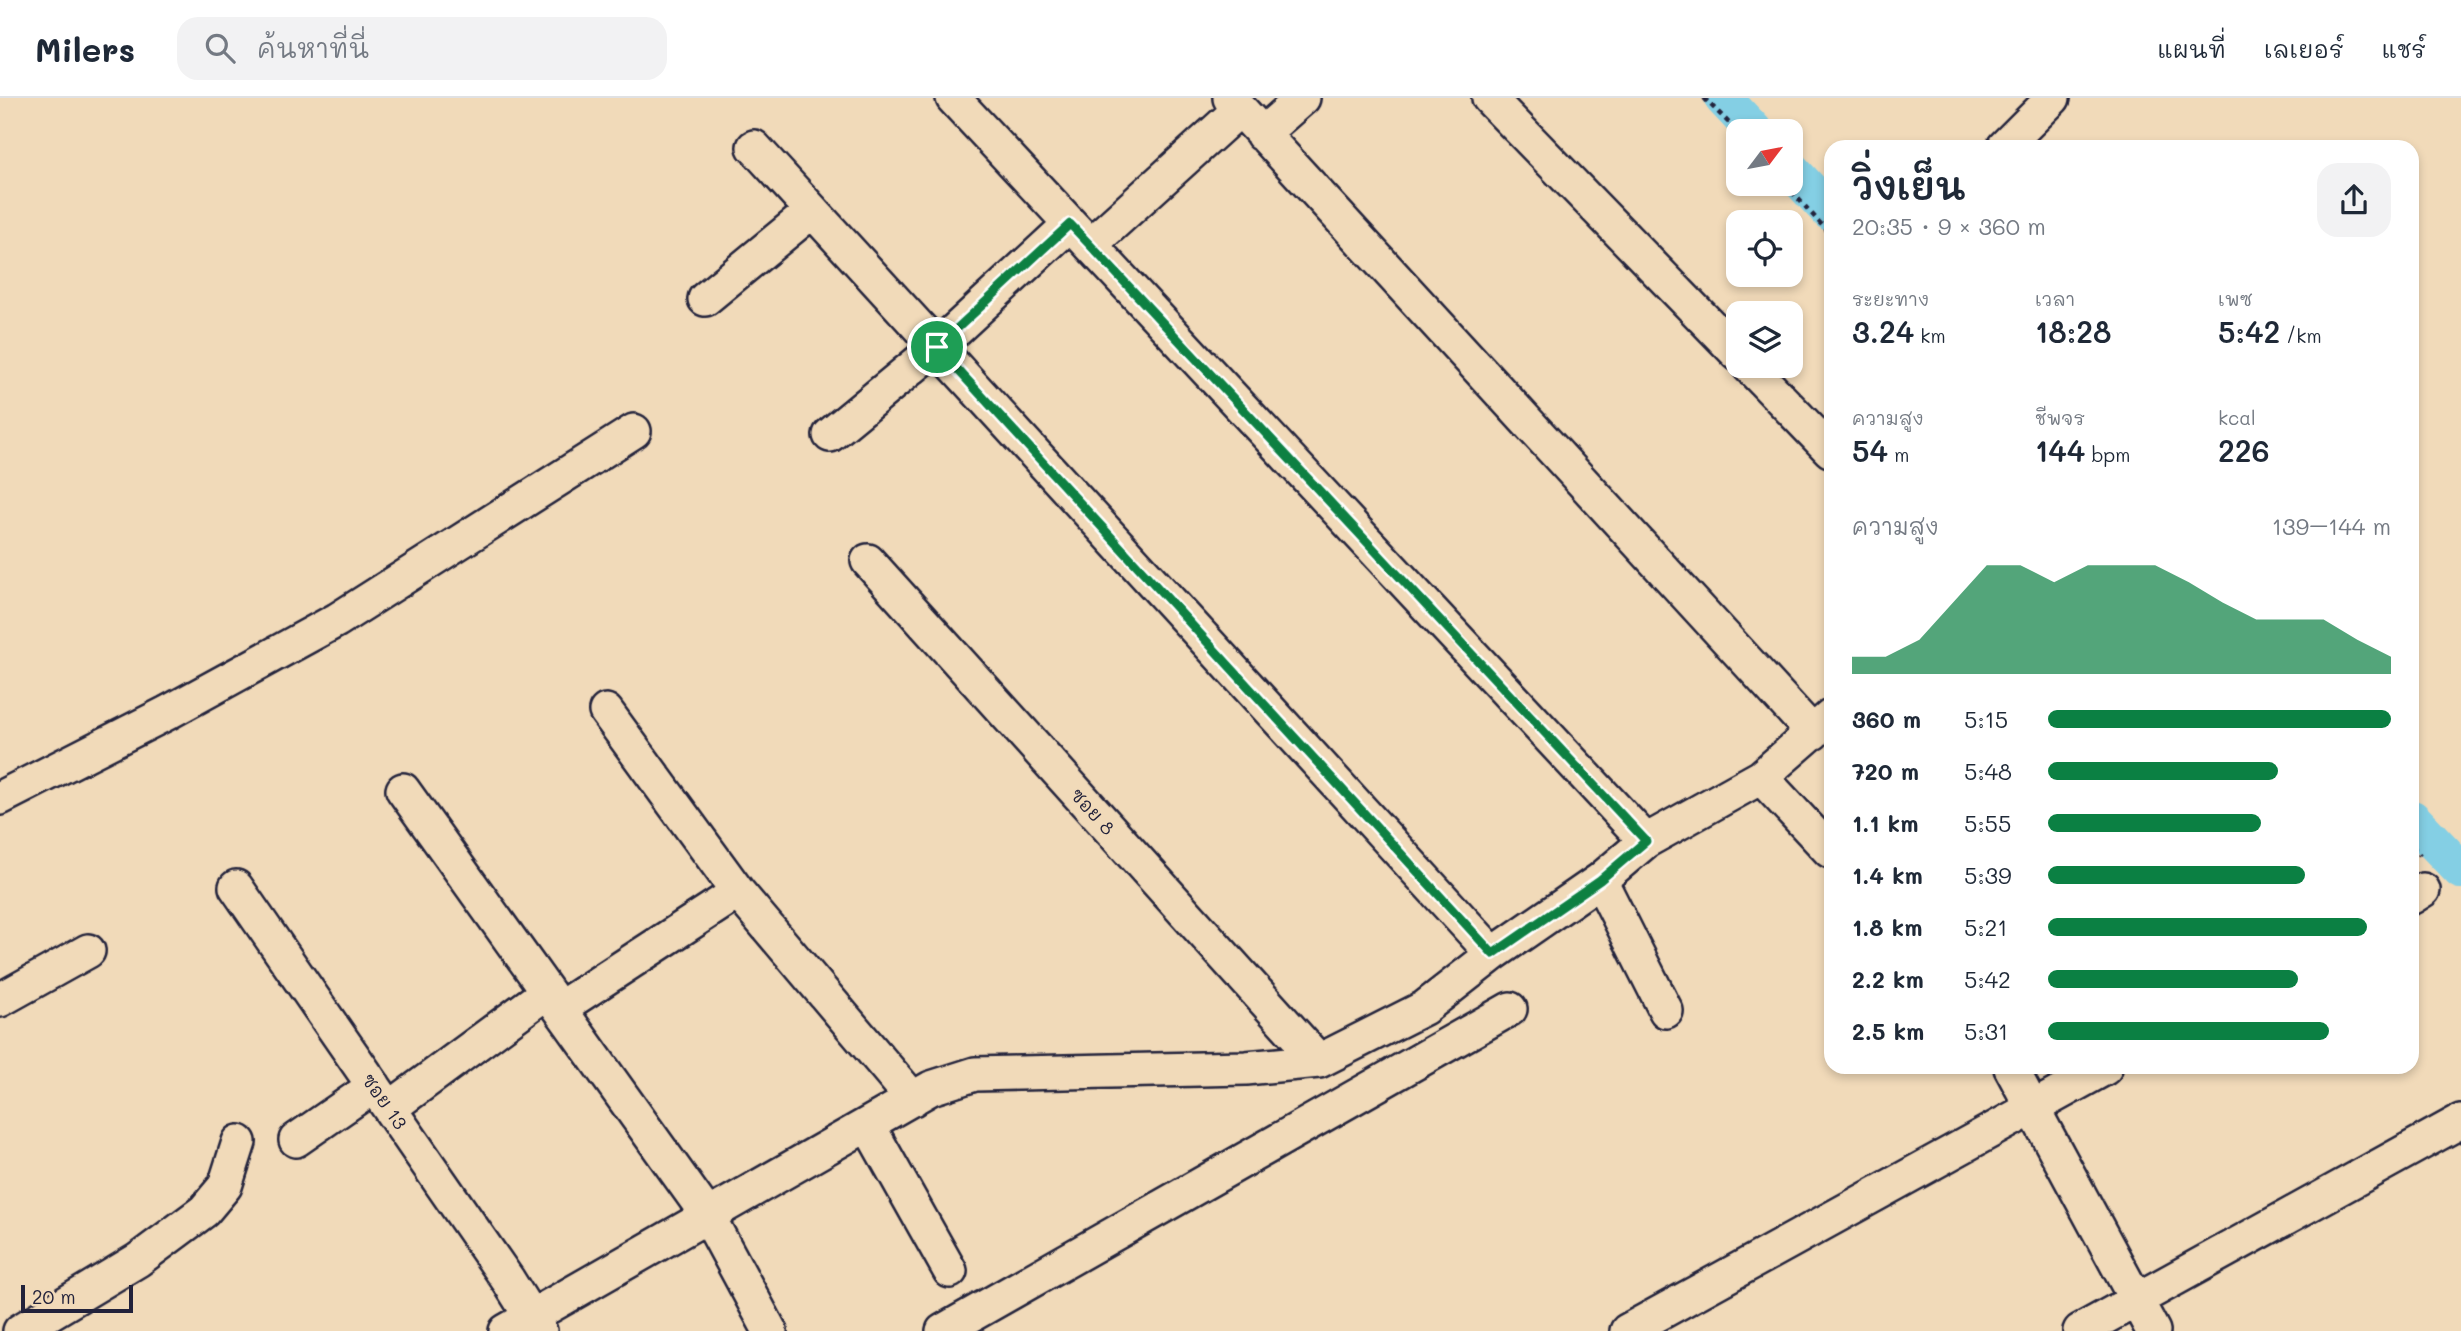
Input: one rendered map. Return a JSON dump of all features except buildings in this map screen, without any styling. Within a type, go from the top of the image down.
[{"type":"street","points":[[953,98],[1646,841]]},
{"type":"street","points":[[1262,134],[1303,98]]},
{"type":"street","points":[[1489,98],[1726,342]]},
{"type":"street","points":[[2011,140],[2053,98]]},
{"type":"street","points":[[526,1326],[708,1216],[931,1088],[975,1074],[1246,1068],[1319,1060],[1424,1007],[1493,954],[1600,880],[1646,841],[1761,777],[1822,725],[1235,104],[1080,234],[830,435]]},
{"type":"street","points":[[754,147],[1493,954]]},
{"type":"street","points":[[705,299],[812,211]]},
{"type":"street","points":[[1761,378],[1824,444]]},
{"type":"street","points":[[0,798],[167,713],[337,620],[634,432]]},
{"type":"street","name":"ซอย 8","points":[[868,561],[1319,1060]]},
{"type":"street","points":[[606,711],[738,892],[913,1099]]},
{"type":"street","points":[[1761,777],[1824,844]]},
{"type":"street","points":[[403,790],[708,1216],[770,1331]]},
{"type":"street","points":[[1600,880],[1666,1011]]},
{"type":"street","name":"ซอย 13","points":[[236,887],[382,1097],[526,1326]]},
{"type":"street","points":[[296,1140],[382,1097],[738,892]]},
{"type":"street","points":[[0,1000],[88,951]]},
{"type":"street","points":[[943,1331],[1510,1009]]},
{"type":"street","points":[[2014,1074],[2153,1331]]},
{"type":"street","points":[[1627,1331],[2094,1074]]},
{"type":"street","points":[[2080,1331],[2461,1121]]},
{"type":"street","points":[[868,1125],[950,1270]]},
{"type":"street","points":[[20,1331],[138,1260],[204,1211],[225,1186],[239,1142]]},
{"type":"path","points":[[1704,98],[1726,120]]},
{"type":"path","points":[[1796,196],[1824,227]]},
{"type":"waterway","points":[[1723,98],[1743,119]]},
{"type":"waterway","points":[[1803,183],[1824,206]]},
{"type":"waterway","points":[[2419,826],[2461,870]]},
{"type":"route","points":[[1070,224],[1646,841],[1600,880],[1493,954],[937,347],[1070,224]]}]
